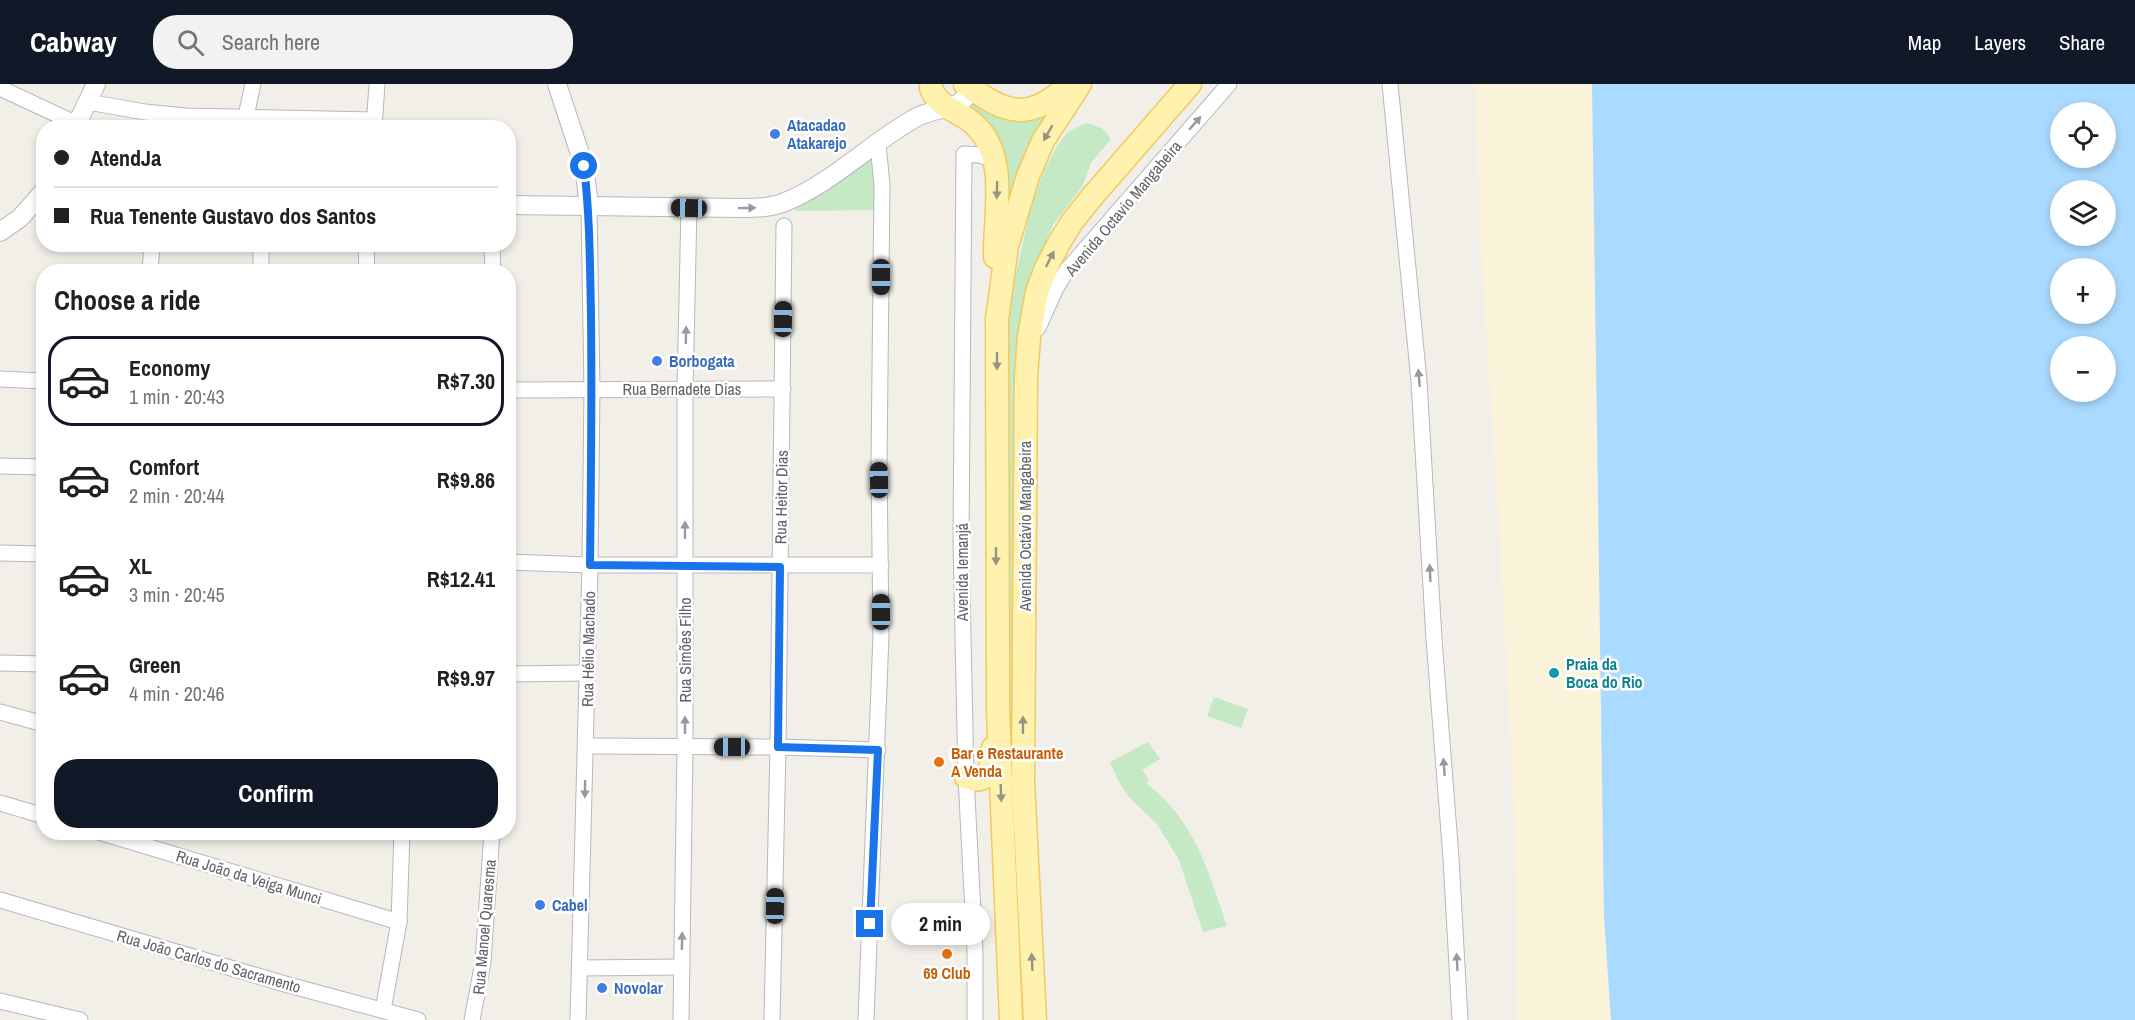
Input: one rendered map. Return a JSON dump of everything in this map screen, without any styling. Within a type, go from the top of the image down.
[{"type":"main road","points":[[969,85],[996,104],[1017,111],[1041,106],[1052,100],[1070,84]]},
{"type":"main road","name":"Avenida Octávio Mangabeira","points":[[1011,1020],[998,711],[997,319],[1007,246],[1028,176],[1043,141],[1080,84]]},
{"type":"main road","name":"Avenida Octávio Mangabeira","points":[[1035,1020],[1023,781],[1026,377],[1029,337],[1037,292],[1047,266],[1072,222],[1190,84]]},
{"type":"main road","points":[[932,86],[936,99],[977,126],[994,159],[997,179],[995,253],[997,319]]},
{"type":"main road","points":[[966,777],[974,781],[981,780],[992,765],[994,727],[998,711]]},
{"type":"street","points":[[79,120],[96,84]]},
{"type":"street","points":[[246,116],[253,84]]},
{"type":"street","points":[[374,120],[377,84]]},
{"type":"street","points":[[557,84],[584,166],[589,206]]},
{"type":"street","name":"Avenida Octavio Mangabeira","points":[[1026,377],[1037,331],[1056,288],[1067,270],[1229,84]]},
{"type":"street","points":[[1390,84],[1419,381],[1460,1020]]},
{"type":"street","points":[[516,205],[756,208],[784,203],[831,177],[923,113],[950,109],[965,98],[969,85]]},
{"type":"street","points":[[866,1020],[878,750],[882,185],[885,138],[932,86]]},
{"type":"street","points":[[0,88],[64,120]]},
{"type":"street","points":[[88,102],[175,115],[310,120]]},
{"type":"street","name":"Avenida Iemanjá","points":[[975,1020],[975,952],[966,777],[961,541],[964,154],[994,159]]},
{"type":"street","points":[[0,232],[20,218],[36,200]]},
{"type":"street","name":"Rua Hélio Machado","points":[[578,1020],[590,565],[592,389],[589,206]]},
{"type":"street","name":"Rua Simões Filho","points":[[681,1020],[685,747],[685,390],[689,208]]},
{"type":"street","name":"Rua Heitor Dias","points":[[772,1020],[778,747],[784,226]]},
{"type":"street","points":[[0,379],[36,381]]},
{"type":"street","name":"Rua Bernadete Dias","points":[[516,390],[783,389]]},
{"type":"street","points":[[0,466],[36,467]]},
{"type":"street","points":[[0,553],[36,554]]},
{"type":"street","points":[[516,562],[780,567],[881,565]]},
{"type":"street","points":[[0,663],[36,664]]},
{"type":"street","points":[[516,674],[587,673]]},
{"type":"street","points":[[0,712],[36,722]]},
{"type":"street","points":[[586,746],[878,750]]},
{"type":"street","points":[[0,803],[36,814]]},
{"type":"street","name":"Rua João da Veiga Munci","points":[[126,840],[399,922]]},
{"type":"street","points":[[383,1010],[399,922],[402,840]]},
{"type":"street","name":"Rua Manoel Quaresma","points":[[472,1020],[483,963],[491,840]]},
{"type":"street","name":"Rua João Carlos do Sacramento","points":[[0,900],[285,984],[418,1020]]},
{"type":"street","points":[[580,968],[681,967]]},
{"type":"street","points":[[569,1020],[578,995]]},
{"type":"street","points":[[0,1001],[41,1015],[80,1020]]},
{"type":"green space","points":[[978,95],[1052,111],[1007,212],[1005,154],[994,129],[970,108]]},
{"type":"green space","points":[[1086,123],[1102,128],[1111,139],[1091,163],[1083,185],[1053,225],[1031,281],[1020,319],[1014,372],[1011,742],[1023,1020],[1017,1020],[1004,743],[1007,314],[1032,202],[1044,171],[1057,146],[1068,132]]},
{"type":"green space","points":[[876,156],[876,210],[795,211],[795,206]]},
{"type":"green space","points":[[1214,697],[1248,709],[1241,728],[1207,716]]},
{"type":"green space","points":[[1148,742],[1160,759],[1142,770],[1149,780],[1146,783],[1163,798],[1188,830],[1206,866],[1227,926],[1203,932],[1179,860],[1157,824],[1130,798],[1119,782],[1110,762]]},
{"type":"sand","name":"Praia da Boca do Rio","points":[[1476,84],[1592,84],[1604,916],[1611,1020],[1518,1020],[1515,822],[1480,232]]},
{"type":"water","points":[[1592,84],[2135,84],[2135,1020],[1611,1020],[1604,916]]},
{"type":"place","name":"Atacadao Atakarejo","points":[[775,134]]},
{"type":"place","name":"Borbogata","points":[[657,361]]},
{"type":"place","name":"Praia da Boca do Rio","points":[[1554,673]]},
{"type":"place","name":"Bar e Restaurante A Venda","points":[[939,762]]},
{"type":"place","name":"Cabel","points":[[540,905]]},
{"type":"place","name":"69 Club","points":[[947,954]]},
{"type":"place","name":"Novolar","points":[[602,988]]},
{"type":"route","points":[[584,166],[589,206],[591,273],[590,565],[780,567],[778,747],[878,750],[870,924]]}]
